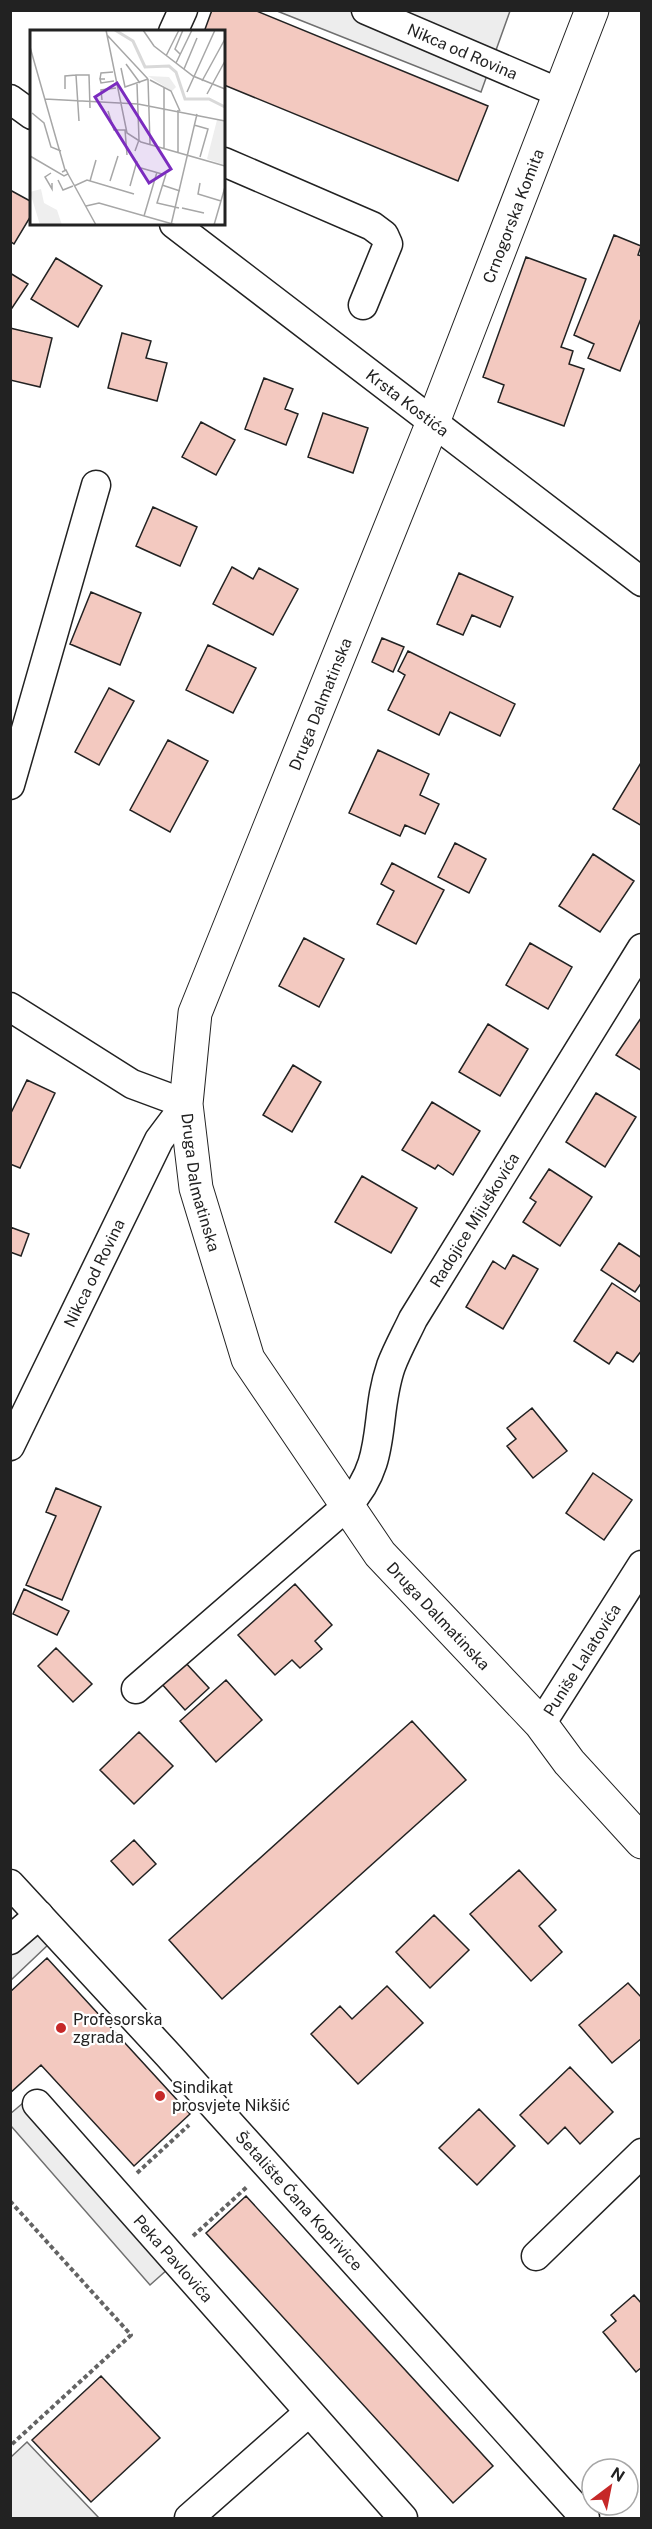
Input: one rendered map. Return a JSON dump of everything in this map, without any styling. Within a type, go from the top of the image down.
[{"type":"street","points":[[174,30],[183,10]]},
{"type":"street","name":"Nikca od Rovina","points":[[366,10],[560,93]]},
{"type":"street","name":"Crnogorska Komita","points":[[434,422],[592,10]]},
{"type":"street","points":[[10,99],[30,114]]},
{"type":"street","points":[[225,162],[372,226],[384,235],[388,244],[363,305]]},
{"type":"street","name":"Krsta Kostića","points":[[175,225],[642,582]]},
{"type":"street","name":"Druga Dalmatinska","points":[[434,422],[195,1013],[186,1104],[196,1188],[248,1359],[347,1506],[380,1554],[541,1724],[569,1762],[642,1842]]},
{"type":"street","points":[[10,785],[96,485]]},
{"type":"street","name":"Radojice Mijuškovića","points":[[136,1689],[347,1506],[360,1492],[370,1474],[379,1445],[382,1409],[391,1366],[413,1319],[642,948]]},
{"type":"street","points":[[10,1008],[132,1084],[186,1104]]},
{"type":"street","name":"Nikca od Rovina","points":[[10,1446],[159,1140],[186,1104]]},
{"type":"street","name":"Puniše Lalatovića","points":[[541,1724],[642,1565]]},
{"type":"street","name":"Šetalište Ćana Koprivice","points":[[10,1884],[212,2104],[585,2518]]},
{"type":"street","points":[[10,1940],[39,1915]]},
{"type":"street","name":"Peka Pavlovića","points":[[37,2104],[403,2518]]},
{"type":"street","points":[[536,2256],[642,2153]]},
{"type":"street","points":[[189,2518],[308,2413]]},
{"type":"path","points":[[134,2175],[212,2104]]},
{"type":"path","points":[[190,2238],[268,2167]]},
{"type":"path","points":[[10,2201],[131,2334],[10,2446]]},
{"type":"shaded area","points":[[277,11],[510,11],[481,92]]},
{"type":"shaded area","points":[[34,1927],[50,1943],[11,1980],[11,1949]]},
{"type":"shaded area","points":[[23,2103],[168,2269],[150,2285],[11,2126],[10,2114]]},
{"type":"shaded area","points":[[27,2442],[99,2518],[11,2518],[11,2457]]},
{"type":"building","points":[[212,10],[254,10],[488,106],[458,181],[225,85],[225,30],[205,30]]},
{"type":"building","points":[[10,190],[30,201],[30,217],[14,244],[10,241]]},
{"type":"building","points":[[614,235],[641,246],[638,255],[642,256],[642,316],[620,371],[588,358],[594,344],[574,335]]},
{"type":"building","points":[[526,257],[586,279],[561,347],[573,351],[569,364],[584,369],[564,426],[498,402],[504,385],[483,377]]},
{"type":"building","points":[[56,258],[102,286],[78,327],[31,299]]},
{"type":"building","points":[[10,273],[28,284],[10,311]]},
{"type":"building","points":[[10,328],[52,338],[40,387],[10,380]]},
{"type":"building","points":[[122,333],[151,341],[146,358],[167,363],[157,401],[108,388]]},
{"type":"building","points":[[264,378],[293,389],[285,409],[298,414],[286,445],[245,429]]},
{"type":"building","points":[[323,413],[368,428],[353,473],[308,457]]},
{"type":"building","points":[[201,422],[235,440],[216,475],[182,457]]},
{"type":"building","points":[[153,507],[197,527],[180,566],[136,546]]},
{"type":"building","points":[[232,567],[253,579],[259,568],[298,589],[273,635],[213,604]]},
{"type":"building","points":[[459,573],[513,597],[500,627],[472,615],[463,635],[437,624]]},
{"type":"building","points":[[91,592],[141,613],[120,665],[70,644]]},
{"type":"building","points":[[382,638],[404,647],[393,672],[372,662]]},
{"type":"building","points":[[208,645],[256,668],[233,713],[186,690]]},
{"type":"building","points":[[408,651],[515,704],[500,736],[450,712],[439,735],[388,710],[405,675],[398,671]]},
{"type":"building","points":[[109,688],[134,701],[99,765],[75,752]]},
{"type":"building","points":[[168,740],[208,761],[170,832],[130,810]]},
{"type":"building","points":[[378,750],[429,774],[420,795],[439,804],[425,834],[405,825],[400,836],[349,813]]},
{"type":"building","points":[[642,761],[642,826],[613,809]]},
{"type":"building","points":[[455,843],[486,859],[469,893],[438,877]]},
{"type":"building","points":[[593,854],[634,881],[600,932],[559,906]]},
{"type":"building","points":[[392,863],[444,890],[416,944],[377,924],[394,891],[381,884]]},
{"type":"building","points":[[304,938],[344,959],[319,1007],[279,986]]},
{"type":"building","points":[[530,943],[572,967],[548,1009],[506,985]]},
{"type":"building","points":[[642,1018],[642,1071],[616,1055]]},
{"type":"building","points":[[488,1024],[528,1049],[500,1096],[459,1072]]},
{"type":"building","points":[[293,1065],[321,1082],[292,1132],[263,1115]]},
{"type":"building","points":[[27,1080],[55,1093],[20,1168],[10,1164],[10,1115]]},
{"type":"building","points":[[596,1093],[636,1117],[605,1167],[566,1142]]},
{"type":"building","points":[[432,1102],[480,1131],[453,1175],[438,1165],[435,1169],[402,1150]]},
{"type":"building","points":[[549,1169],[592,1197],[560,1246],[523,1222],[536,1202],[530,1198]]},
{"type":"building","points":[[362,1176],[417,1208],[391,1253],[335,1222]]},
{"type":"building","points":[[10,1227],[29,1234],[21,1256],[10,1252]]},
{"type":"building","points":[[619,1243],[642,1258],[642,1282],[635,1292],[601,1270]]},
{"type":"building","points":[[513,1255],[538,1269],[503,1329],[466,1307],[493,1261],[505,1269]]},
{"type":"building","points":[[612,1283],[642,1303],[642,1350],[633,1362],[617,1352],[609,1364],[574,1341]]},
{"type":"building","points":[[532,1408],[567,1451],[533,1478],[507,1446],[516,1439],[507,1428]]},
{"type":"building","points":[[593,1473],[632,1500],[604,1540],[566,1513]]},
{"type":"building","points":[[56,1488],[101,1507],[62,1600],[26,1585],[56,1516],[46,1512]]},
{"type":"building","points":[[295,1584],[332,1625],[315,1641],[322,1649],[300,1668],[292,1660],[275,1675],[238,1635]]},
{"type":"building","points":[[24,1589],[69,1611],[57,1635],[13,1614]]},
{"type":"building","points":[[56,1648],[92,1684],[73,1702],[38,1666]]},
{"type":"building","points":[[184,1661],[209,1688],[185,1710],[161,1683]]},
{"type":"building","points":[[226,1680],[262,1720],[216,1762],[180,1721]]},
{"type":"building","points":[[412,1721],[466,1780],[222,1999],[169,1940]]},
{"type":"building","points":[[139,1732],[173,1766],[134,1804],[100,1770]]},
{"type":"building","points":[[134,1840],[156,1864],[133,1885],[111,1861]]},
{"type":"building","points":[[519,1870],[556,1910],[539,1926],[562,1952],[531,1981],[470,1914]]},
{"type":"building","points":[[434,1915],[469,1950],[430,1988],[396,1952]]},
{"type":"building","name":"Profesorska zgrada","points":[[47,1958],[190,2114],[134,2166],[41,2065],[10,2093],[10,1992]]},
{"type":"building","points":[[628,1983],[642,1998],[642,2038],[612,2063],[579,2025]]},
{"type":"building","points":[[387,1986],[423,2023],[358,2084],[311,2034],[340,2006],[352,2019]]},
{"type":"building","points":[[570,2067],[613,2112],[580,2144],[565,2127],[548,2144],[520,2115]]},
{"type":"building","points":[[479,2109],[515,2146],[477,2185],[439,2148]]},
{"type":"building","points":[[246,2196],[493,2466],[453,2503],[206,2233]]},
{"type":"building","points":[[634,2295],[642,2304],[642,2367],[636,2372],[603,2332],[616,2321],[611,2315]]},
{"type":"building","points":[[101,2376],[160,2438],[91,2502],[32,2440]]},
{"type":"place","name":"Profesorska zgrada","points":[[61,2028]]},
{"type":"place","name":"Sindikat prosvjete Nikšić","points":[[160,2096]]}]
